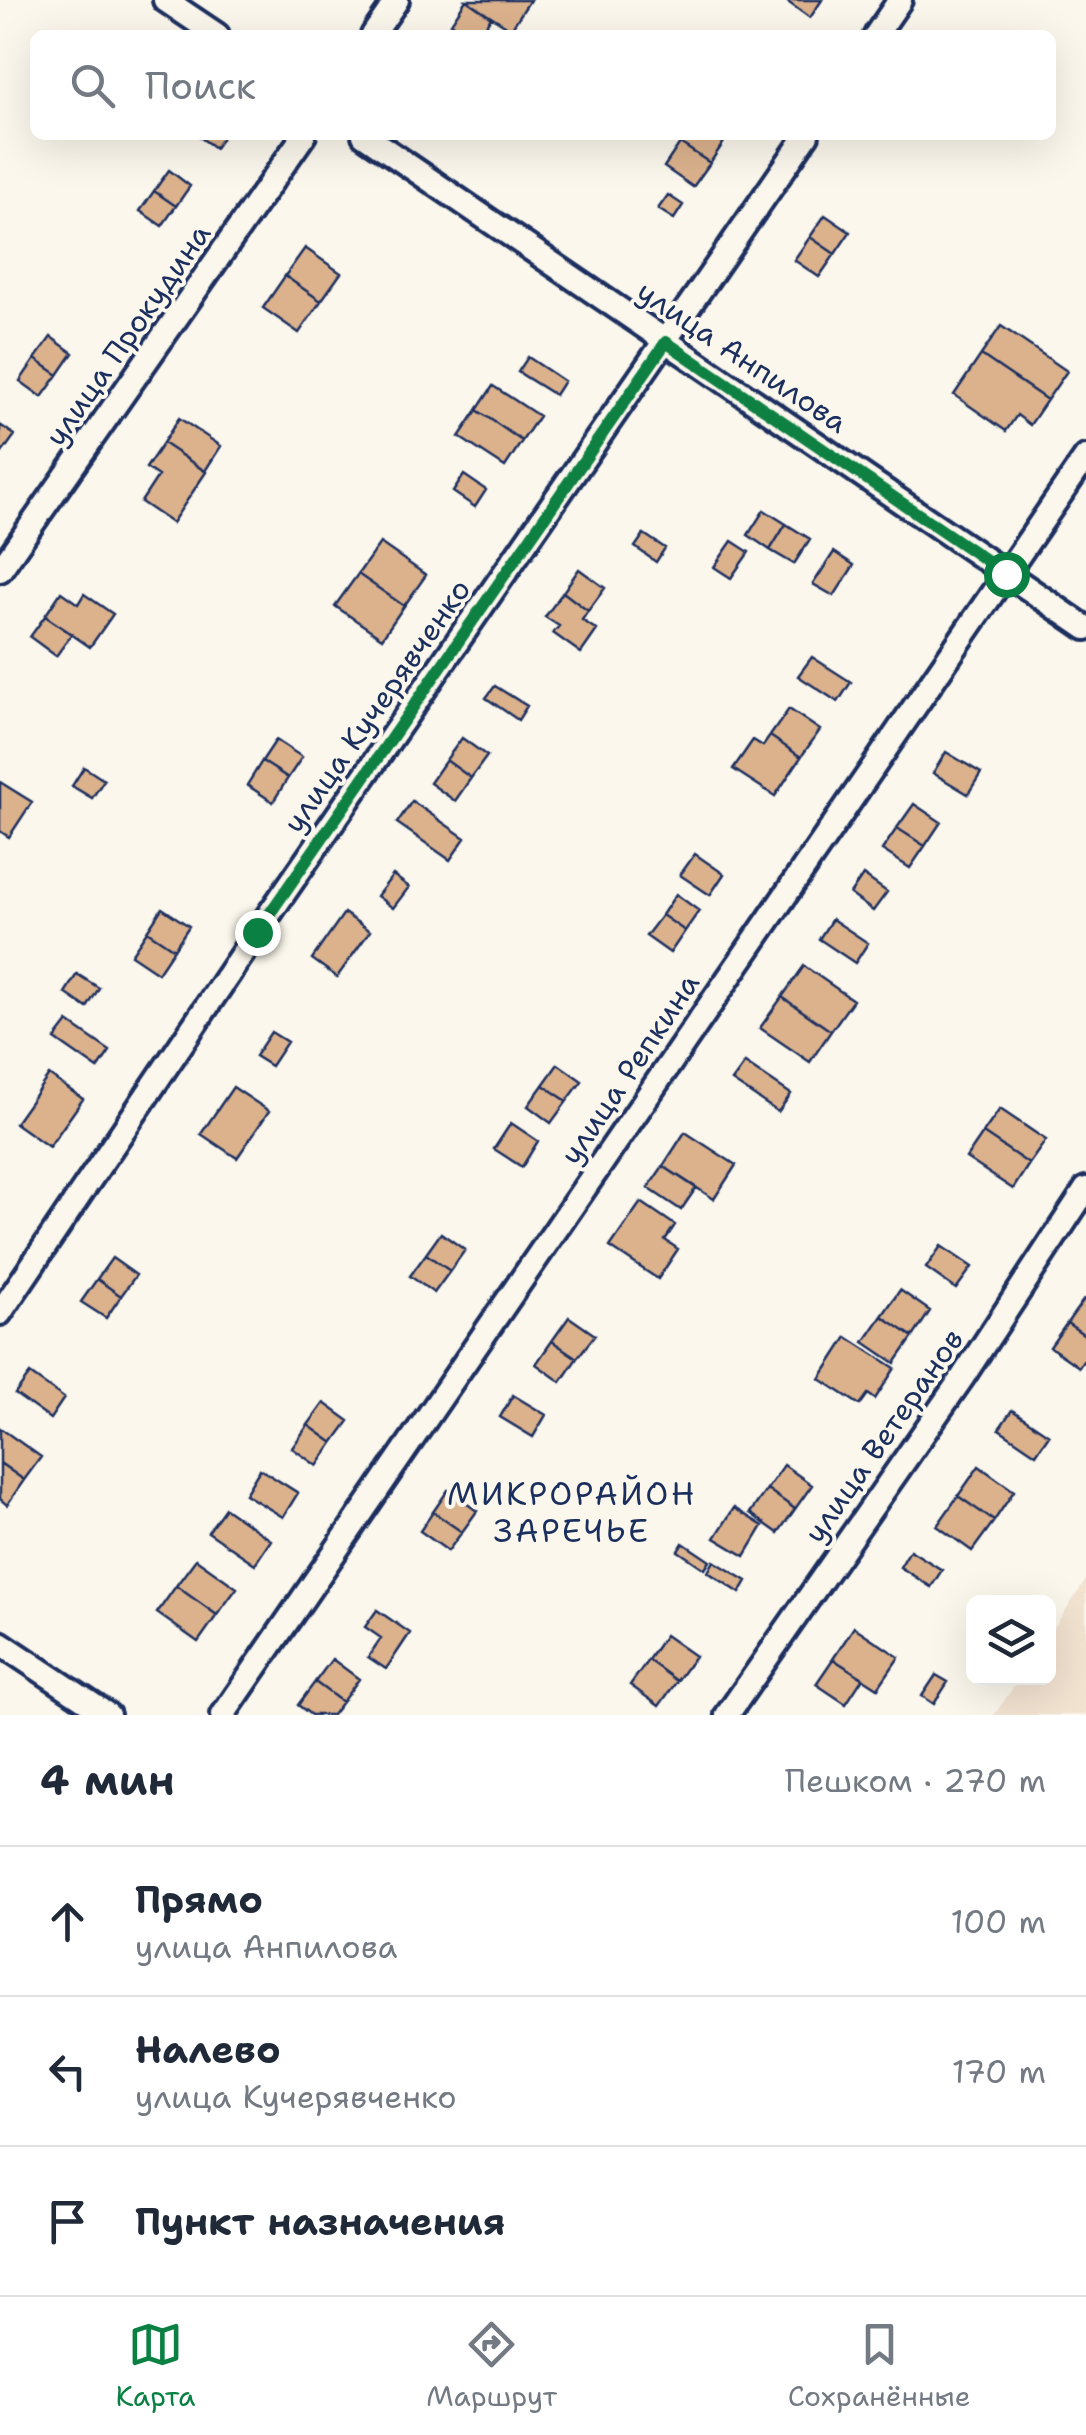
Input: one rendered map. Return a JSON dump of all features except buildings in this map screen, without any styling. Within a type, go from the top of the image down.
[{"type":"street","points":[[165,0],[210,30]]},
{"type":"street","points":[[376,30],[397,0]]},
{"type":"street","points":[[879,30],[900,0]]},
{"type":"street","name":"улица Прокудина","points":[[0,570],[301,140]]},
{"type":"street","name":"улица Анпилова","points":[[371,140],[1086,628]]},
{"type":"street","name":"улица Кучерявченко","points":[[0,1314],[268,915],[804,140]]},
{"type":"street","name":"улица Репкина","points":[[224,1715],[1086,457]]},
{"type":"street","name":"улица Ветеранов","points":[[727,1715],[962,1378],[1086,1189]]},
{"type":"street","points":[[0,1643],[108,1715]]},
{"type":"shaded area","points":[[1086,1580],[1086,1715],[994,1715],[1015,1685],[1056,1685],[1056,1625]]},
{"type":"district","name":"МИКРОРАЙОН ЗАРЕЧЬЕ","points":[[572,1512]]},
{"type":"route","points":[[257,932],[666,342],[1006,574]]}]
